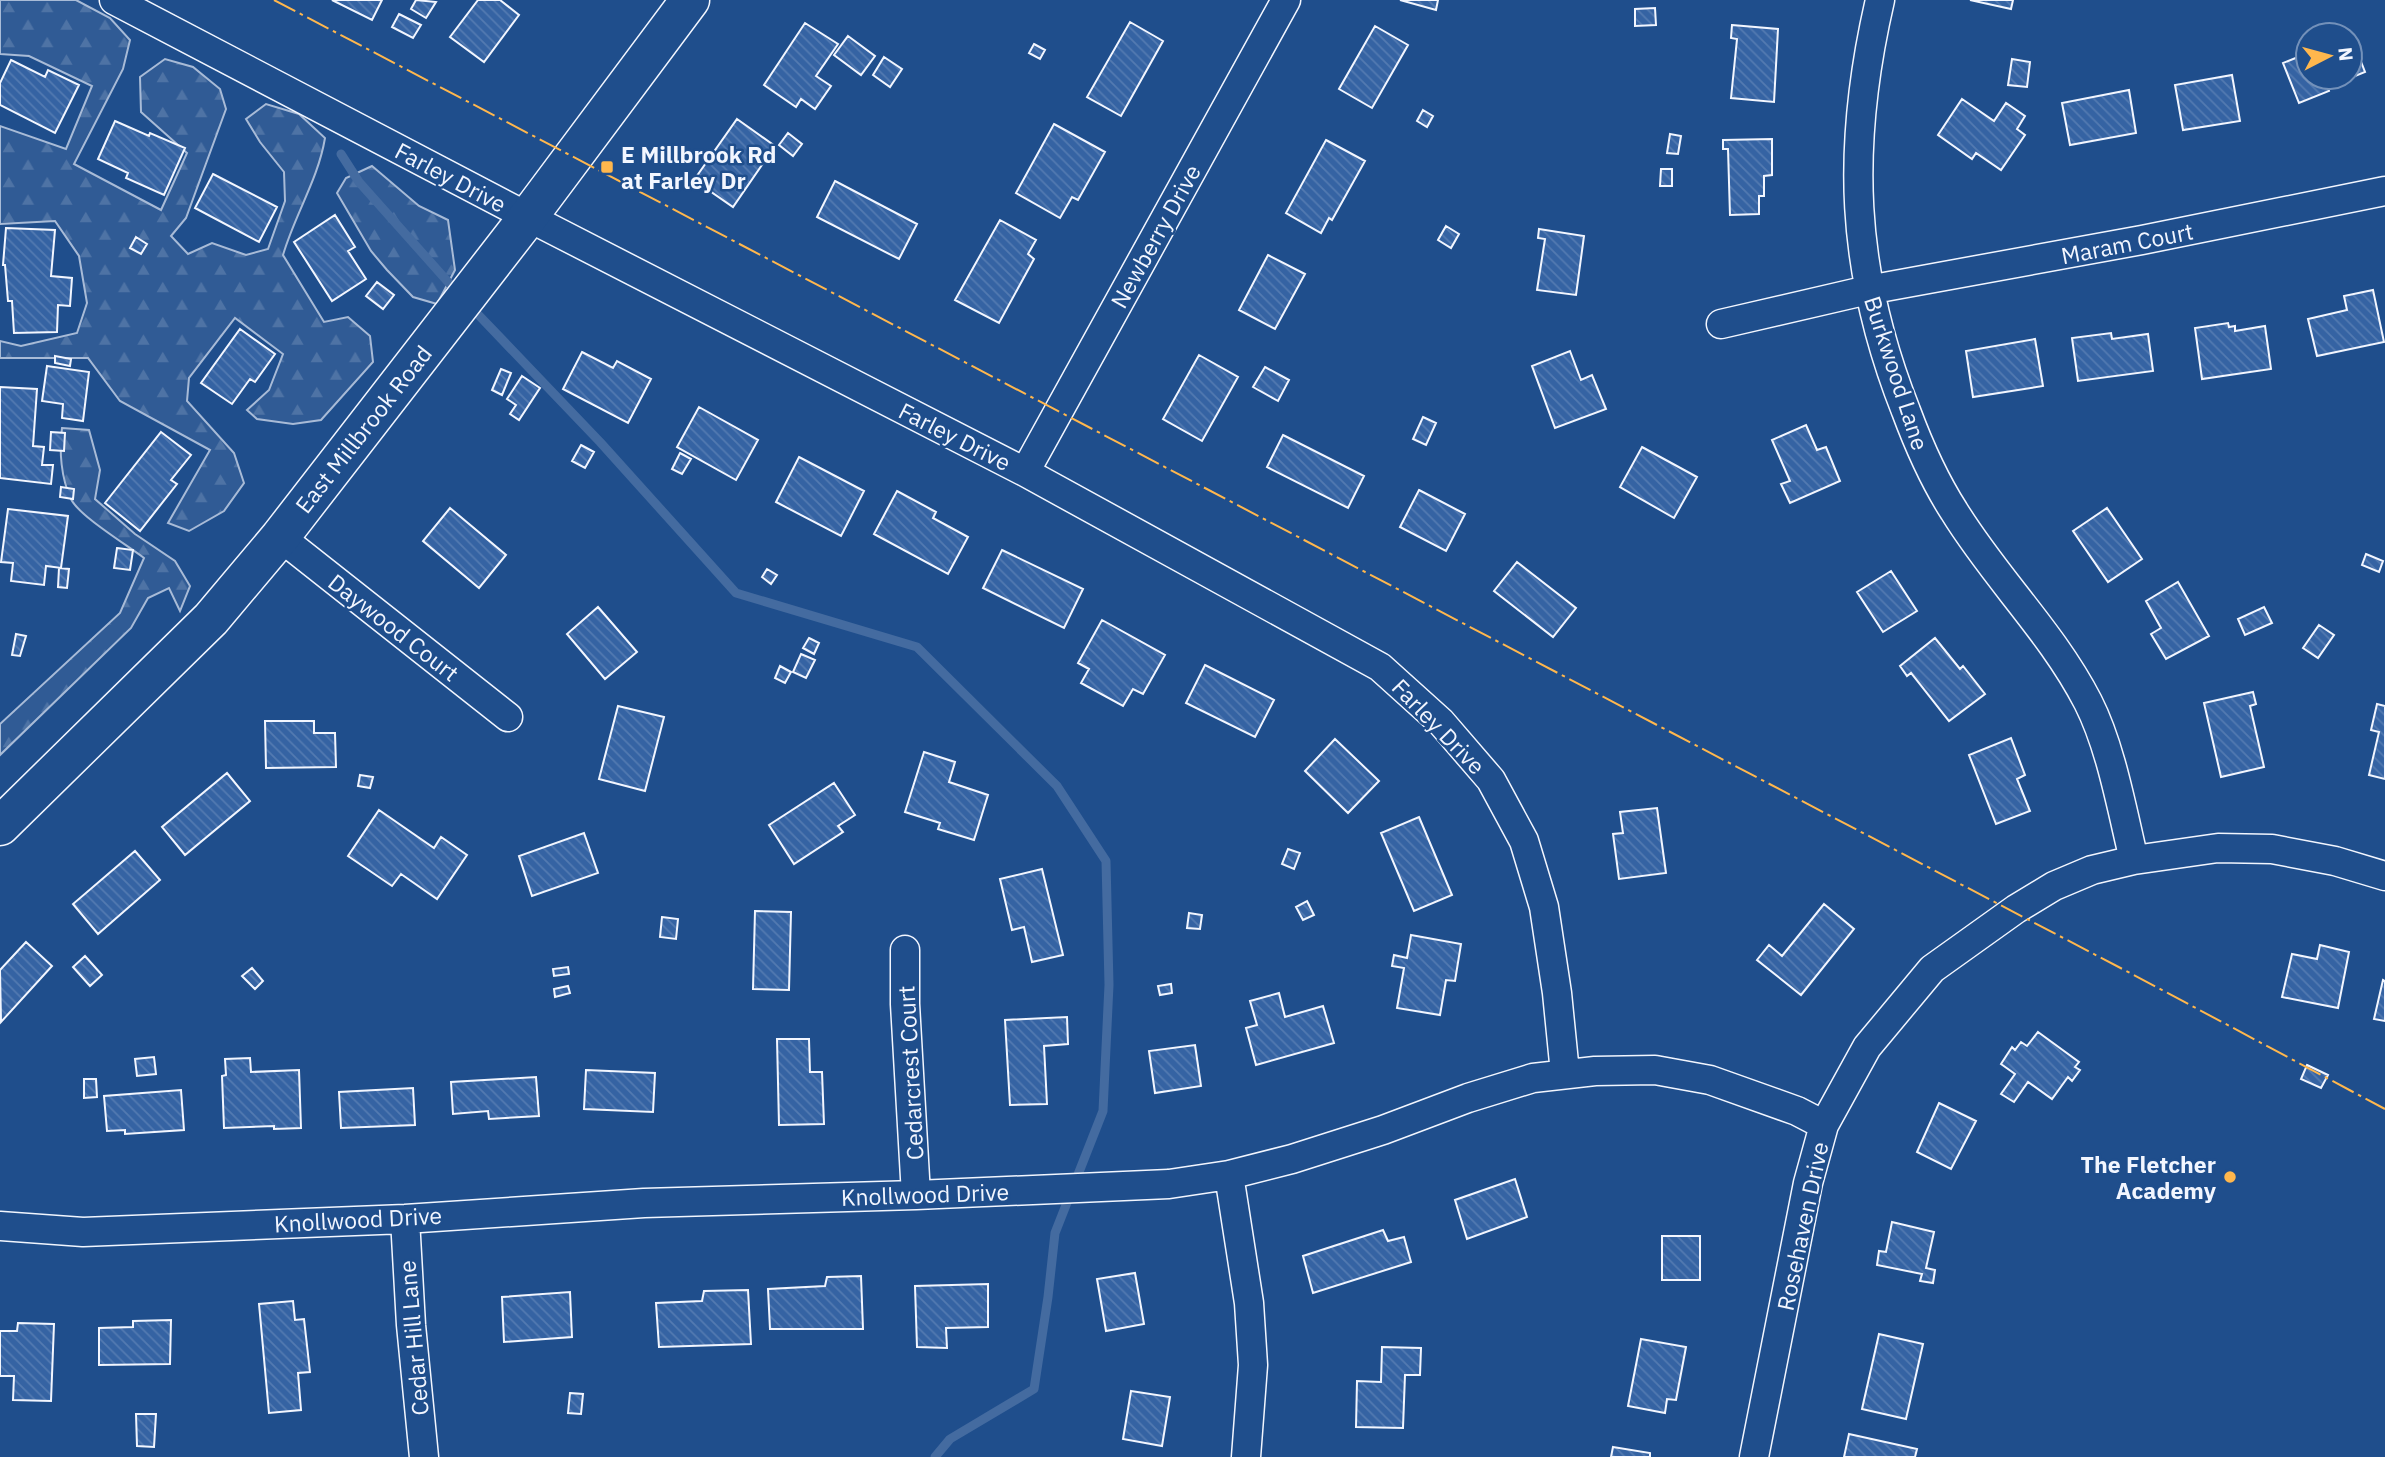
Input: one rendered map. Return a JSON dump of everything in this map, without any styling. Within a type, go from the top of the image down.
[{"type":"main road","name":"East Millbrook Road","points":[[0,826],[211,619],[280,537],[528,217],[690,0]]},
{"type":"street","name":"Farley Drive","points":[[114,0],[528,217],[1025,472],[1380,667],[1441,722],[1491,780],[1524,841],[1544,907],[1557,993],[1565,1073]]},
{"type":"street","name":"Newberry Drive","points":[[1025,472],[1286,0]]},
{"type":"street","name":"Burkwood Lane","points":[[1880,0],[1866,58],[1857,190],[1868,290],[1896,386],[1923,455],[1954,512],[2051,640],[2089,703],[2102,738],[2134,860]]},
{"type":"street","name":"Maram Court","points":[[1721,324],[1868,290],[2142,240],[2385,191]]},
{"type":"street","name":"Daywood Court","points":[[280,537],[508,717]]},
{"type":"street","name":"Rosehaven Drive","points":[[1754,1457],[1808,1183],[1824,1125],[1867,1047],[1932,969],[2054,886],[2092,870],[2134,860],[2218,848],[2272,849],[2335,861],[2385,876]]},
{"type":"street","name":"Cedarcrest Court","points":[[905,950],[905,1004],[916,1195]]},
{"type":"street","name":"Knollwood Drive","points":[[0,1226],[83,1232],[405,1219],[644,1203],[1169,1184],[1228,1175],[1318,1151],[1468,1098],[1533,1078],[1565,1073],[1655,1070],[1710,1080],[1797,1111],[1824,1125]]},
{"type":"street","points":[[1228,1175],[1249,1303],[1253,1365],[1246,1457]]},
{"type":"street","name":"Cedar Hill Lane","points":[[405,1219],[411,1325],[424,1457]]},
{"type":"green space","points":[[0,0],[76,0],[110,18],[130,40],[123,69],[74,164],[161,210],[187,153],[141,112],[140,77],[165,59],[193,67],[220,89],[226,109],[186,218],[171,236],[188,254],[212,243],[246,255],[268,249],[285,201],[284,172],[246,119],[266,104],[299,114],[325,138],[312,183],[283,255],[324,322],[348,317],[370,336],[373,362],[321,420],[293,424],[257,419],[247,410],[269,390],[283,354],[235,318],[189,378],[187,401],[234,453],[244,483],[224,511],[189,531],[168,523],[210,450],[120,401],[88,358],[0,358],[0,341],[21,346],[77,333],[87,303],[79,256],[55,221],[0,224],[0,126],[66,149],[92,86],[29,56],[0,54]]},
{"type":"green space","points":[[372,166],[419,206],[448,220],[455,270],[437,304],[413,297],[387,270],[371,251],[337,193],[346,178]]},
{"type":"green space","points":[[62,428],[89,430],[100,470],[95,499],[135,534],[175,561],[190,586],[180,611],[169,588],[148,598],[131,628],[0,755],[0,724],[120,613],[144,558],[83,514],[71,499],[62,464]]},
{"type":"building","points":[[332,0],[382,0],[372,20]]},
{"type":"building","points":[[416,0],[436,2],[426,18],[411,9]]},
{"type":"building","points":[[478,0],[500,0],[519,15],[484,62],[450,37]]},
{"type":"building","points":[[1400,0],[1438,0],[1436,10]]},
{"type":"building","points":[[1970,0],[2013,0],[2011,9]]},
{"type":"building","points":[[1655,8],[1656,25],[1635,26],[1635,9]]},
{"type":"building","points":[[399,14],[421,25],[413,38],[392,27]]},
{"type":"building","points":[[1130,22],[1163,41],[1121,116],[1087,97]]},
{"type":"building","points":[[805,23],[838,44],[816,76],[831,86],[815,109],[801,99],[796,107],[764,85]]},
{"type":"building","points":[[1732,25],[1778,29],[1774,102],[1731,98],[1737,39],[1731,38]]},
{"type":"building","points":[[1375,26],[1408,45],[1372,108],[1339,89]]},
{"type":"building","points":[[848,36],[875,56],[861,75],[834,55]]},
{"type":"building","points":[[1034,44],[1045,50],[1040,59],[1029,53]]},
{"type":"building","points":[[884,57],[902,69],[890,87],[873,75]]},
{"type":"building","points":[[2012,59],[2030,62],[2027,87],[2008,85]]},
{"type":"building","points":[[2294,59],[2294,90],[2283,63]]},
{"type":"building","points":[[11,60],[45,77],[48,70],[79,85],[55,133],[0,105],[0,83]]},
{"type":"building","points":[[2232,75],[2240,121],[2183,130],[2175,85]]},
{"type":"building","points":[[2129,90],[2136,133],[2070,145],[2062,103]]},
{"type":"building","points":[[2294,91],[2329,91],[2299,103]]},
{"type":"building","points":[[1962,99],[1994,121],[2006,103],[2025,116],[2017,129],[2025,135],[2001,170],[1976,153],[1972,159],[1938,135]]},
{"type":"building","points":[[1423,110],[1433,116],[1427,127],[1417,121]]},
{"type":"building","points":[[737,119],[775,146],[733,207],[694,180]]},
{"type":"building","points":[[115,121],[185,148],[164,195],[126,178],[128,173],[98,159]]},
{"type":"building","points":[[1054,124],[1105,152],[1078,200],[1072,197],[1060,218],[1016,193]]},
{"type":"building","points":[[788,133],[802,144],[793,156],[779,145]]},
{"type":"building","points":[[1670,134],[1681,136],[1678,154],[1667,153]]},
{"type":"building","points":[[1772,139],[1772,175],[1764,176],[1764,196],[1759,196],[1759,214],[1730,215],[1728,149],[1723,149],[1723,140]]},
{"type":"building","points":[[1326,140],[1365,161],[1332,220],[1329,218],[1321,233],[1286,213]]},
{"type":"building","points":[[1661,169],[1672,169],[1672,186],[1660,186]]},
{"type":"building","points":[[213,174],[277,207],[259,242],[195,208]]},
{"type":"building","points":[[835,181],[917,224],[899,259],[817,217]]},
{"type":"building","points":[[335,215],[355,247],[348,251],[366,279],[332,301],[294,242]]},
{"type":"building","points":[[1000,220],[1036,240],[1028,254],[1034,259],[999,323],[955,300]]},
{"type":"building","points":[[1446,226],[1459,234],[1451,248],[1438,240]]},
{"type":"building","points":[[6,228],[55,230],[51,276],[72,278],[70,306],[58,305],[57,332],[14,333],[12,301],[8,301],[3,265]]},
{"type":"building","points":[[1539,229],[1584,236],[1576,295],[1537,290],[1545,239],[1538,238]]},
{"type":"building","points":[[136,237],[147,244],[141,254],[130,248]]},
{"type":"building","points":[[1268,255],[1305,274],[1275,329],[1239,310]]},
{"type":"building","points":[[377,282],[394,295],[383,309],[366,296]]},
{"type":"building","points":[[2373,290],[2384,342],[2317,356],[2308,319],[2347,310],[2344,296]]},
{"type":"building","points":[[2228,323],[2229,327],[2235,326],[2235,331],[2265,326],[2271,369],[2202,379],[2195,328]]},
{"type":"building","points":[[240,329],[275,354],[255,382],[250,379],[232,404],[201,383]]},
{"type":"building","points":[[2111,333],[2112,339],[2148,334],[2153,371],[2078,381],[2072,338]]},
{"type":"building","points":[[2035,339],[2043,386],[1973,397],[1966,351]]},
{"type":"building","points":[[1570,351],[1581,380],[1592,375],[1606,409],[1555,428],[1532,366]]},
{"type":"building","points":[[582,352],[613,368],[617,361],[651,379],[628,423],[563,389]]},
{"type":"building","points":[[1199,355],[1238,377],[1202,441],[1163,419]]},
{"type":"building","points":[[55,356],[71,359],[70,366],[55,363]]},
{"type":"building","points":[[47,366],[89,372],[83,421],[62,418],[63,404],[42,401]]},
{"type":"building","points":[[1265,367],[1289,380],[1278,401],[1253,387]]},
{"type":"building","points":[[501,369],[511,373],[502,395],[492,390]]},
{"type":"building","points":[[522,376],[540,388],[519,420],[510,414],[516,405],[507,399]]},
{"type":"building","points":[[0,387],[37,389],[33,446],[44,447],[42,465],[53,465],[51,484],[0,478]]},
{"type":"building","points":[[699,407],[758,440],[736,480],[677,447]]},
{"type":"building","points":[[1423,417],[1436,423],[1426,445],[1413,439]]},
{"type":"building","points":[[1806,425],[1817,450],[1826,447],[1840,481],[1790,503],[1781,484],[1790,481],[1772,440]]},
{"type":"building","points":[[51,432],[65,433],[64,451],[50,450]]},
{"type":"building","points":[[161,432],[191,455],[171,480],[177,484],[140,531],[105,503]]},
{"type":"building","points":[[1283,435],[1364,476],[1348,508],[1267,467]]},
{"type":"building","points":[[581,445],[594,452],[585,468],[572,461]]},
{"type":"building","points":[[1642,447],[1697,477],[1674,518],[1620,487]]},
{"type":"building","points":[[680,453],[691,459],[682,474],[672,469]]},
{"type":"building","points":[[799,457],[864,491],[841,536],[776,502]]},
{"type":"building","points":[[61,487],[74,489],[73,499],[60,497]]},
{"type":"building","points":[[1419,490],[1465,514],[1446,551],[1400,527]]},
{"type":"building","points":[[897,491],[936,512],[933,518],[968,537],[948,574],[874,534]]},
{"type":"building","points":[[450,508],[506,555],[479,588],[423,541]]},
{"type":"building","points":[[2107,508],[2142,559],[2108,582],[2073,531]]},
{"type":"building","points":[[8,509],[68,516],[61,568],[46,566],[44,585],[11,581],[13,563],[1,562]]},
{"type":"building","points":[[117,548],[133,550],[130,570],[114,568]]},
{"type":"building","points":[[1002,550],[1083,589],[1064,628],[983,588]]},
{"type":"building","points":[[2366,554],[2383,561],[2379,572],[2362,565]]},
{"type":"building","points":[[1517,562],[1576,608],[1553,637],[1494,591]]},
{"type":"building","points":[[59,568],[69,569],[67,588],[58,587]]},
{"type":"building","points":[[767,569],[777,575],[771,584],[762,577]]},
{"type":"building","points":[[1891,571],[1917,611],[1883,632],[1857,592]]},
{"type":"building","points":[[2178,582],[2209,636],[2166,659],[2151,634],[2161,628],[2146,601]]},
{"type":"building","points":[[598,607],[637,652],[605,679],[567,634]]},
{"type":"building","points":[[2264,607],[2272,623],[2245,635],[2238,619]]},
{"type":"building","points":[[1102,620],[1165,655],[1143,694],[1133,689],[1123,706],[1081,683],[1089,669],[1078,663]]},
{"type":"building","points":[[2319,625],[2334,635],[2318,658],[2303,648]]},
{"type":"building","points":[[16,634],[26,636],[20,656],[12,655]]},
{"type":"building","points":[[809,638],[819,643],[814,654],[803,648]]},
{"type":"building","points":[[1935,638],[1960,669],[1963,666],[1985,694],[1949,721],[1911,673],[1907,676],[1900,666]]},
{"type":"building","points":[[801,654],[815,660],[806,678],[793,672]]},
{"type":"building","points":[[1205,665],[1274,700],[1255,737],[1186,703]]},
{"type":"building","points":[[780,666],[791,672],[785,683],[775,678]]},
{"type":"building","points":[[2253,692],[2256,704],[2250,706],[2264,767],[2221,777],[2204,703]]},
{"type":"building","points":[[2377,704],[2385,706],[2385,779],[2369,775],[2379,732],[2371,730]]},
{"type":"building","points":[[618,706],[664,717],[645,791],[599,779]]},
{"type":"building","points":[[265,721],[314,721],[314,733],[335,733],[336,767],[266,768]]},
{"type":"building","points":[[2011,738],[2025,775],[2017,779],[2030,811],[1996,824],[1969,755]]},
{"type":"building","points":[[1335,739],[1379,781],[1348,813],[1305,771]]},
{"type":"building","points":[[924,752],[955,762],[949,782],[988,795],[974,840],[938,829],[940,823],[905,812]]},
{"type":"building","points":[[227,773],[250,801],[185,855],[162,827]]},
{"type":"building","points":[[360,775],[373,777],[370,788],[358,786]]},
{"type":"building","points":[[834,783],[855,815],[838,826],[843,832],[794,864],[769,825]]},
{"type":"building","points":[[1657,808],[1666,873],[1619,879],[1613,834],[1623,833],[1620,812]]},
{"type":"building","points":[[379,810],[434,848],[441,837],[467,855],[437,899],[401,874],[392,886],[348,856]]},
{"type":"building","points":[[1419,817],[1452,895],[1414,911],[1381,833]]},
{"type":"building","points":[[584,833],[598,873],[532,896],[519,856]]},
{"type":"building","points":[[1288,849],[1300,853],[1294,869],[1282,864]]},
{"type":"building","points":[[135,851],[160,880],[98,934],[73,904]]},
{"type":"building","points":[[1042,869],[1063,955],[1032,962],[1024,927],[1012,930],[1000,879]]},
{"type":"building","points":[[1307,901],[1314,915],[1303,920],[1296,907]]},
{"type":"building","points":[[1824,904],[1854,929],[1801,995],[1757,960],[1769,945],[1782,956]]},
{"type":"building","points":[[755,911],[791,912],[789,990],[753,989]]},
{"type":"building","points":[[1189,913],[1202,915],[1200,929],[1187,928]]},
{"type":"building","points":[[662,917],[678,919],[676,939],[660,937]]},
{"type":"building","points":[[1411,935],[1461,944],[1455,981],[1446,980],[1440,1015],[1397,1008],[1404,968],[1392,966],[1394,955],[1407,958]]},
{"type":"building","points":[[26,942],[52,966],[1,1022],[0,970]]},
{"type":"building","points":[[2320,945],[2349,952],[2338,1008],[2282,997],[2292,954],[2317,959]]},
{"type":"building","points":[[85,956],[102,975],[90,986],[73,967]]},
{"type":"building","points":[[568,967],[569,974],[554,976],[553,969]]},
{"type":"building","points":[[252,968],[263,981],[255,989],[242,976]]},
{"type":"building","points":[[2383,980],[2385,981],[2385,1021],[2374,1019]]},
{"type":"building","points":[[1171,984],[1172,993],[1160,995],[1158,986]]},
{"type":"building","points":[[568,986],[570,993],[555,997],[554,989]]},
{"type":"building","points":[[1279,993],[1285,1017],[1323,1006],[1334,1043],[1256,1065],[1246,1028],[1257,1025],[1250,1001]]},
{"type":"building","points":[[1067,1017],[1068,1044],[1044,1046],[1047,1104],[1010,1105],[1005,1020]]},
{"type":"building","points":[[2038,1032],[2079,1062],[2075,1067],[2080,1070],[2072,1081],[2068,1077],[2052,1099],[2028,1082],[2014,1102],[2001,1094],[2015,1074],[2001,1064],[2012,1047],[2015,1050],[2021,1042],[2027,1046]]},
{"type":"building","points":[[777,1039],[809,1039],[810,1072],[822,1072],[824,1124],[779,1125]]},
{"type":"building","points":[[1195,1045],[1201,1086],[1155,1093],[1149,1051]]},
{"type":"building","points":[[154,1057],[156,1074],[137,1076],[135,1059]]},
{"type":"building","points":[[250,1058],[251,1072],[299,1070],[301,1128],[224,1128],[222,1076],[226,1075],[225,1059]]},
{"type":"building","points":[[2307,1065],[2328,1075],[2321,1088],[2301,1079]]},
{"type":"building","points":[[586,1070],[655,1073],[653,1112],[584,1109]]},
{"type":"building","points":[[536,1077],[539,1116],[489,1119],[488,1111],[453,1114],[451,1082]]},
{"type":"building","points":[[84,1079],[96,1079],[97,1097],[84,1098]]},
{"type":"building","points":[[413,1088],[415,1125],[341,1128],[339,1092]]},
{"type":"building","points":[[181,1090],[184,1130],[125,1134],[125,1130],[107,1131],[104,1096]]},
{"type":"building","points":[[1939,1103],[1976,1121],[1951,1169],[1917,1152]]},
{"type":"building","points":[[1515,1179],[1527,1217],[1467,1239],[1455,1200]]},
{"type":"building","points":[[1892,1222],[1934,1232],[1926,1268],[1935,1270],[1933,1283],[1920,1281],[1922,1274],[1877,1265],[1879,1251],[1886,1252]]},
{"type":"building","points":[[1383,1230],[1388,1241],[1404,1237],[1411,1262],[1313,1293],[1303,1256]]},
{"type":"building","points":[[1662,1236],[1700,1236],[1700,1280],[1662,1280]]},
{"type":"building","points":[[1135,1273],[1144,1324],[1106,1331],[1097,1279]]},
{"type":"building","points":[[861,1276],[863,1329],[770,1329],[768,1289],[825,1286],[827,1277]]},
{"type":"building","points":[[988,1284],[988,1327],[946,1328],[947,1348],[917,1347],[915,1286]]},
{"type":"building","points":[[748,1290],[751,1344],[659,1347],[656,1303],[702,1301],[704,1291]]},
{"type":"building","points":[[570,1292],[572,1337],[504,1342],[502,1297]]},
{"type":"building","points":[[293,1301],[295,1320],[304,1319],[310,1372],[298,1373],[301,1410],[269,1413],[259,1304]]},
{"type":"building","points":[[171,1320],[170,1364],[99,1365],[99,1328],[133,1327],[133,1321]]},
{"type":"building","points":[[18,1323],[54,1324],[51,1401],[13,1400],[14,1376],[0,1376],[0,1331],[17,1331]]},
{"type":"building","points":[[1879,1334],[1923,1344],[1906,1419],[1862,1409]]},
{"type":"building","points":[[1641,1339],[1686,1347],[1676,1400],[1667,1399],[1665,1413],[1628,1406]]},
{"type":"building","points":[[1382,1347],[1421,1348],[1420,1375],[1405,1375],[1403,1428],[1356,1427],[1357,1381],[1381,1382]]},
{"type":"building","points":[[1131,1391],[1170,1397],[1162,1446],[1123,1439]]},
{"type":"building","points":[[570,1393],[583,1394],[581,1414],[568,1413]]},
{"type":"building","points":[[136,1414],[156,1414],[154,1447],[137,1446]]},
{"type":"building","points":[[1849,1434],[1917,1449],[1915,1457],[1844,1457]]},
{"type":"building","points":[[1613,1447],[1650,1453],[1650,1457],[1611,1457]]},
{"type":"waterway","points":[[341,154],[359,182],[457,292]]},
{"type":"waterway","points":[[469,305],[600,442],[736,593],[917,647],[1057,786],[1106,861],[1109,985],[1103,1111],[1055,1233],[1034,1389],[950,1439],[935,1457]]},
{"type":"power","points":[[274,0],[2385,1109]]},
{"type":"place","name":"E Millbrook Rd at Farley Dr","points":[[607,167]]},
{"type":"place","name":"The Fletcher Academy","points":[[2230,1177]]}]
